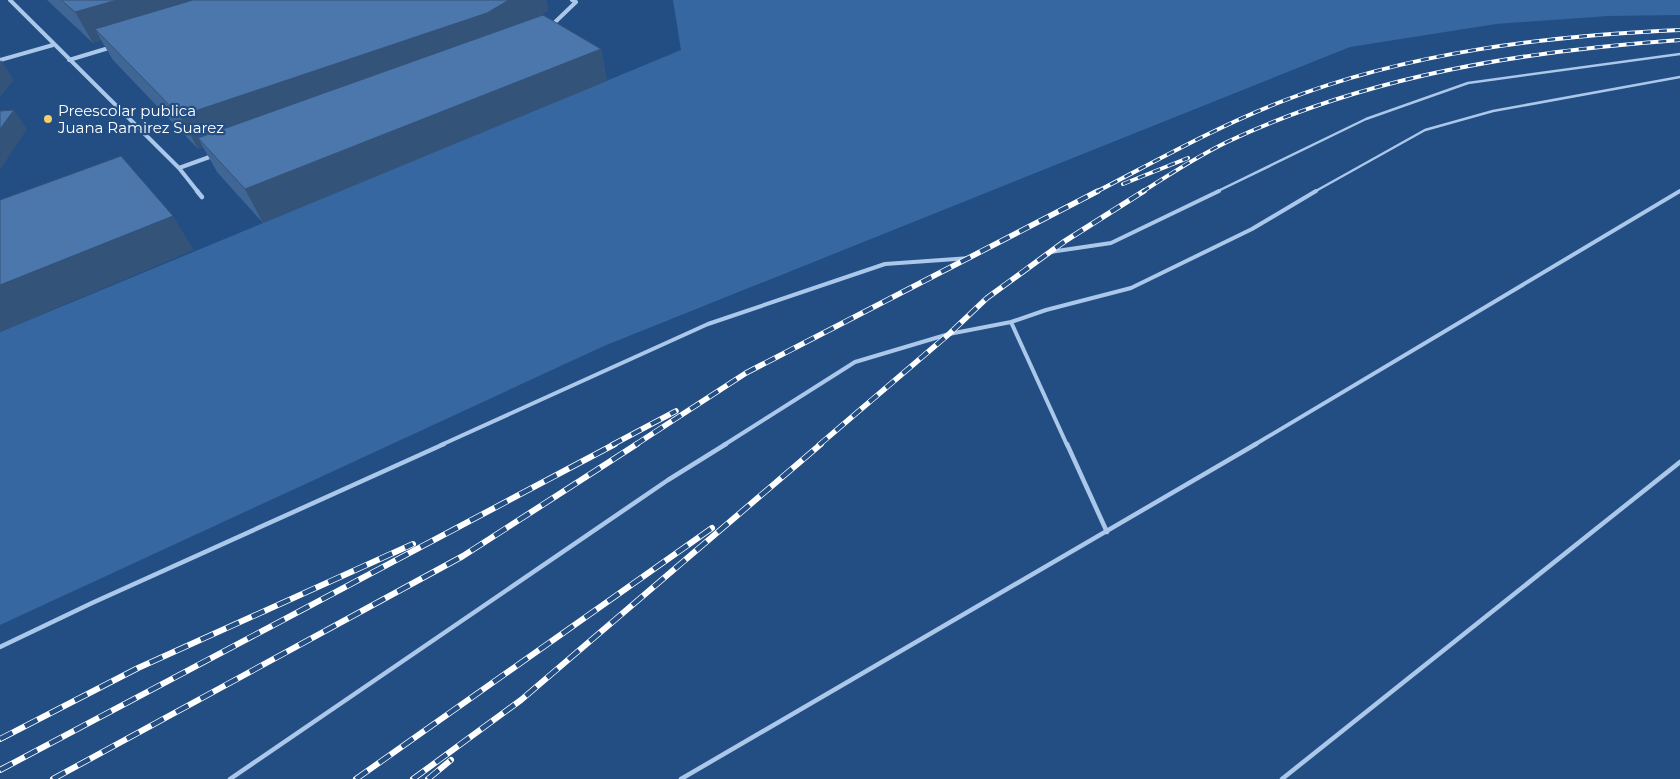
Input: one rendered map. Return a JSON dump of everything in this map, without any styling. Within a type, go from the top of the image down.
[{"type":"street","points":[[10,0],[53,45],[179,168],[202,196]]},
{"type":"street","points":[[545,29],[553,24],[574,1]]},
{"type":"street","points":[[0,60],[53,45]]},
{"type":"street","points":[[69,60],[116,46]]},
{"type":"street","points":[[179,168],[216,155]]},
{"type":"lane","points":[[1050,252],[1111,244],[1366,119],[1468,83],[1680,54]]},
{"type":"lane","points":[[230,779],[668,480],[855,362],[949,334],[1011,322],[1046,310],[1131,288],[1252,229],[1317,190],[1425,130],[1493,111],[1680,77]]},
{"type":"lane","points":[[681,779],[1107,532],[1680,191]]},
{"type":"lane","points":[[0,647],[708,324],[885,264],[970,258]]},
{"type":"lane","points":[[1011,322],[1107,532]]},
{"type":"lane","points":[[1282,779],[1680,462]]},
{"type":"shaded area","points":[[673,0],[1680,0],[1680,15],[1608,16],[1496,24],[1350,47],[604,346],[0,625],[0,332],[681,50]]},
{"type":"building","points":[[61,0],[117,0],[75,12]]},
{"type":"building","points":[[193,0],[509,0],[487,13],[180,116],[95,29]]},
{"type":"building","points":[[543,15],[601,49],[245,189],[198,138]]},
{"type":"building","points":[[14,110],[0,129],[0,111]]},
{"type":"building","points":[[121,156],[173,216],[0,285],[0,200]]},
{"type":"railway","points":[[1096,192],[1235,121],[1283,101],[1379,70],[1478,49],[1529,42],[1680,30]]},
{"type":"railway","points":[[1142,192],[1195,159],[1227,142],[1281,119],[1336,99],[1392,83],[1506,59],[1564,51],[1680,40]]},
{"type":"railway","points":[[1123,184],[1188,158]]},
{"type":"railway","points":[[635,445],[746,373],[1098,191]]},
{"type":"railway","points":[[819,445],[949,334],[987,298],[1065,241],[1144,191]]},
{"type":"railway","points":[[612,445],[676,411]]},
{"type":"railway","points":[[0,770],[615,444]]},
{"type":"railway","points":[[53,779],[463,556],[637,444]]},
{"type":"railway","points":[[413,779],[521,700],[821,444]]},
{"type":"railway","points":[[356,779],[712,528]]},
{"type":"railway","points":[[0,739],[138,668],[413,544]]},
{"type":"railway","points":[[428,779],[451,760]]},
{"type":"place","name":"Preescolar publica Juana Ramirez Suarez","points":[[48,119]]}]
